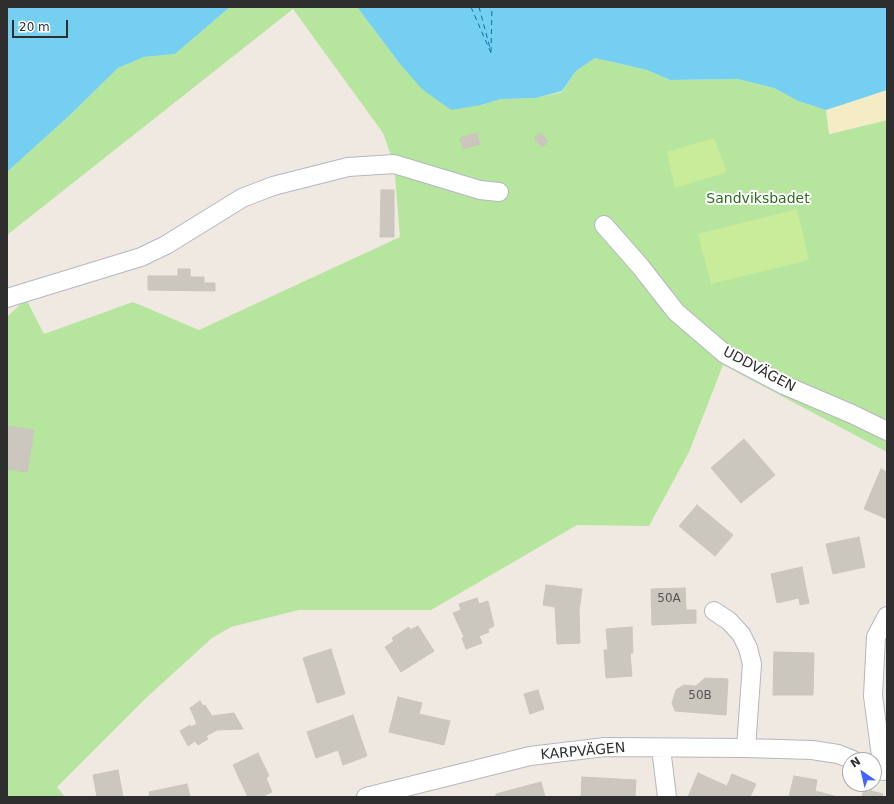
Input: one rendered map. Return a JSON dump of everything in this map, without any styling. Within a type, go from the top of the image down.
[{"type":"street","points":[[7,298],[141,257],[166,245],[242,198],[273,186],[348,167],[394,164],[480,190],[499,192]]},
{"type":"street","name":"UDDVÄGEN","points":[[604,225],[640,266],[676,312],[725,354],[784,385],[852,414],[887,431]]},
{"type":"street","points":[[714,611],[729,621],[741,634],[748,648],[752,664],[746,748]]},
{"type":"street","points":[[879,752],[872,696],[876,637],[887,616]]},
{"type":"street","name":"KARPVÄGEN","points":[[366,797],[530,756],[605,747],[812,750],[842,756]]},
{"type":"street","points":[[661,748],[667,797]]},
{"type":"green space","name":"Sandviksbadet","points":[[230,7],[357,7],[400,64],[481,105],[501,99],[536,98],[562,92],[576,71],[595,58],[647,70],[670,80],[738,79],[774,88],[798,101],[826,110],[830,134],[887,120],[887,452],[723,365],[689,452],[649,526],[577,525],[431,610],[299,610],[231,627],[212,638],[146,698],[57,787],[65,797],[7,797],[7,317],[26,299],[44,334],[133,302],[199,330],[400,237],[394,164],[383,133],[293,9],[7,235],[7,172],[70,115],[118,68],[144,57],[175,54]]},
{"type":"green space","points":[[714,138],[727,172],[675,188],[667,152]]},
{"type":"green space","points":[[797,209],[809,260],[711,284],[698,234]]},
{"type":"sand","points":[[887,90],[887,120],[829,134],[826,110]]},
{"type":"water","points":[[7,7],[230,7],[175,54],[144,57],[118,68],[70,115],[7,172]]},
{"type":"water","points":[[357,7],[887,7],[887,90],[826,110],[798,101],[774,88],[738,79],[670,80],[647,70],[595,58],[576,71],[562,91],[536,98],[501,99],[481,105],[451,110],[422,89],[400,64]]},
{"type":"building","points":[[477,133],[480,144],[463,149],[460,138]]},
{"type":"building","points":[[541,133],[548,142],[542,147],[534,138]]},
{"type":"building","points":[[381,190],[394,190],[394,237],[380,237]]},
{"type":"building","points":[[178,269],[190,269],[190,277],[204,277],[204,283],[215,283],[215,291],[148,290],[148,276],[178,276]]},
{"type":"building","points":[[7,426],[34,430],[27,472],[7,469]]},
{"type":"building","points":[[744,439],[775,475],[741,503],[711,468]]},
{"type":"building","points":[[881,469],[887,472],[887,519],[864,509]]},
{"type":"building","points":[[697,505],[733,535],[715,556],[679,526]]},
{"type":"building","points":[[859,537],[865,567],[833,574],[826,544]]},
{"type":"building","points":[[802,567],[809,603],[800,605],[799,598],[777,603],[771,574]]},
{"type":"building","points":[[546,585],[582,589],[579,611],[580,643],[557,644],[555,607],[543,605]]},
{"type":"building","points":[[685,588],[686,610],[696,610],[696,623],[652,625],[651,589]]},
{"type":"building","points":[[477,598],[479,604],[488,601],[494,626],[488,629],[489,632],[479,636],[482,643],[466,649],[462,638],[464,637],[453,613],[461,610],[459,604]]},
{"type":"building","points":[[418,626],[434,651],[401,672],[385,647],[394,641],[392,638],[409,627],[410,630]]},
{"type":"building","points":[[632,627],[633,653],[630,653],[632,676],[606,678],[604,650],[608,650],[606,629]]},
{"type":"building","points":[[331,649],[345,694],[317,703],[303,658]]},
{"type":"building","points":[[774,652],[814,653],[813,695],[773,695]]},
{"type":"building","points":[[705,678],[728,679],[726,715],[675,711],[672,703],[676,690],[684,685],[696,686]]},
{"type":"building","points":[[538,690],[544,709],[530,714],[524,694]]},
{"type":"building","points":[[398,697],[422,703],[419,714],[450,721],[444,745],[389,732]]},
{"type":"building","points":[[200,701],[203,706],[205,705],[212,716],[234,713],[243,729],[217,730],[206,736],[208,739],[198,745],[195,741],[188,746],[180,731],[190,725],[191,727],[197,724],[190,708]]},
{"type":"building","points":[[353,715],[367,756],[343,765],[338,750],[316,758],[307,732]]},
{"type":"building","points":[[258,753],[269,776],[266,778],[272,792],[261,797],[248,797],[233,765]]},
{"type":"building","points":[[118,770],[123,797],[97,797],[93,775]]},
{"type":"building","points":[[698,773],[727,786],[732,774],[756,784],[750,797],[688,797]]},
{"type":"building","points":[[794,776],[817,780],[815,791],[838,797],[789,797]]},
{"type":"building","points":[[582,777],[636,780],[635,797],[581,797]]},
{"type":"building","points":[[541,782],[545,797],[496,797],[496,794]]},
{"type":"building","points":[[187,784],[190,797],[150,797],[149,792]]},
{"type":"building","points":[[863,792],[875,792],[883,794],[882,797],[862,797]]},
{"type":"ferry route","points":[[471,7],[491,53]]},
{"type":"ferry route","points":[[479,7],[490,48]]},
{"type":"ferry route","points":[[491,52],[492,7]]}]
